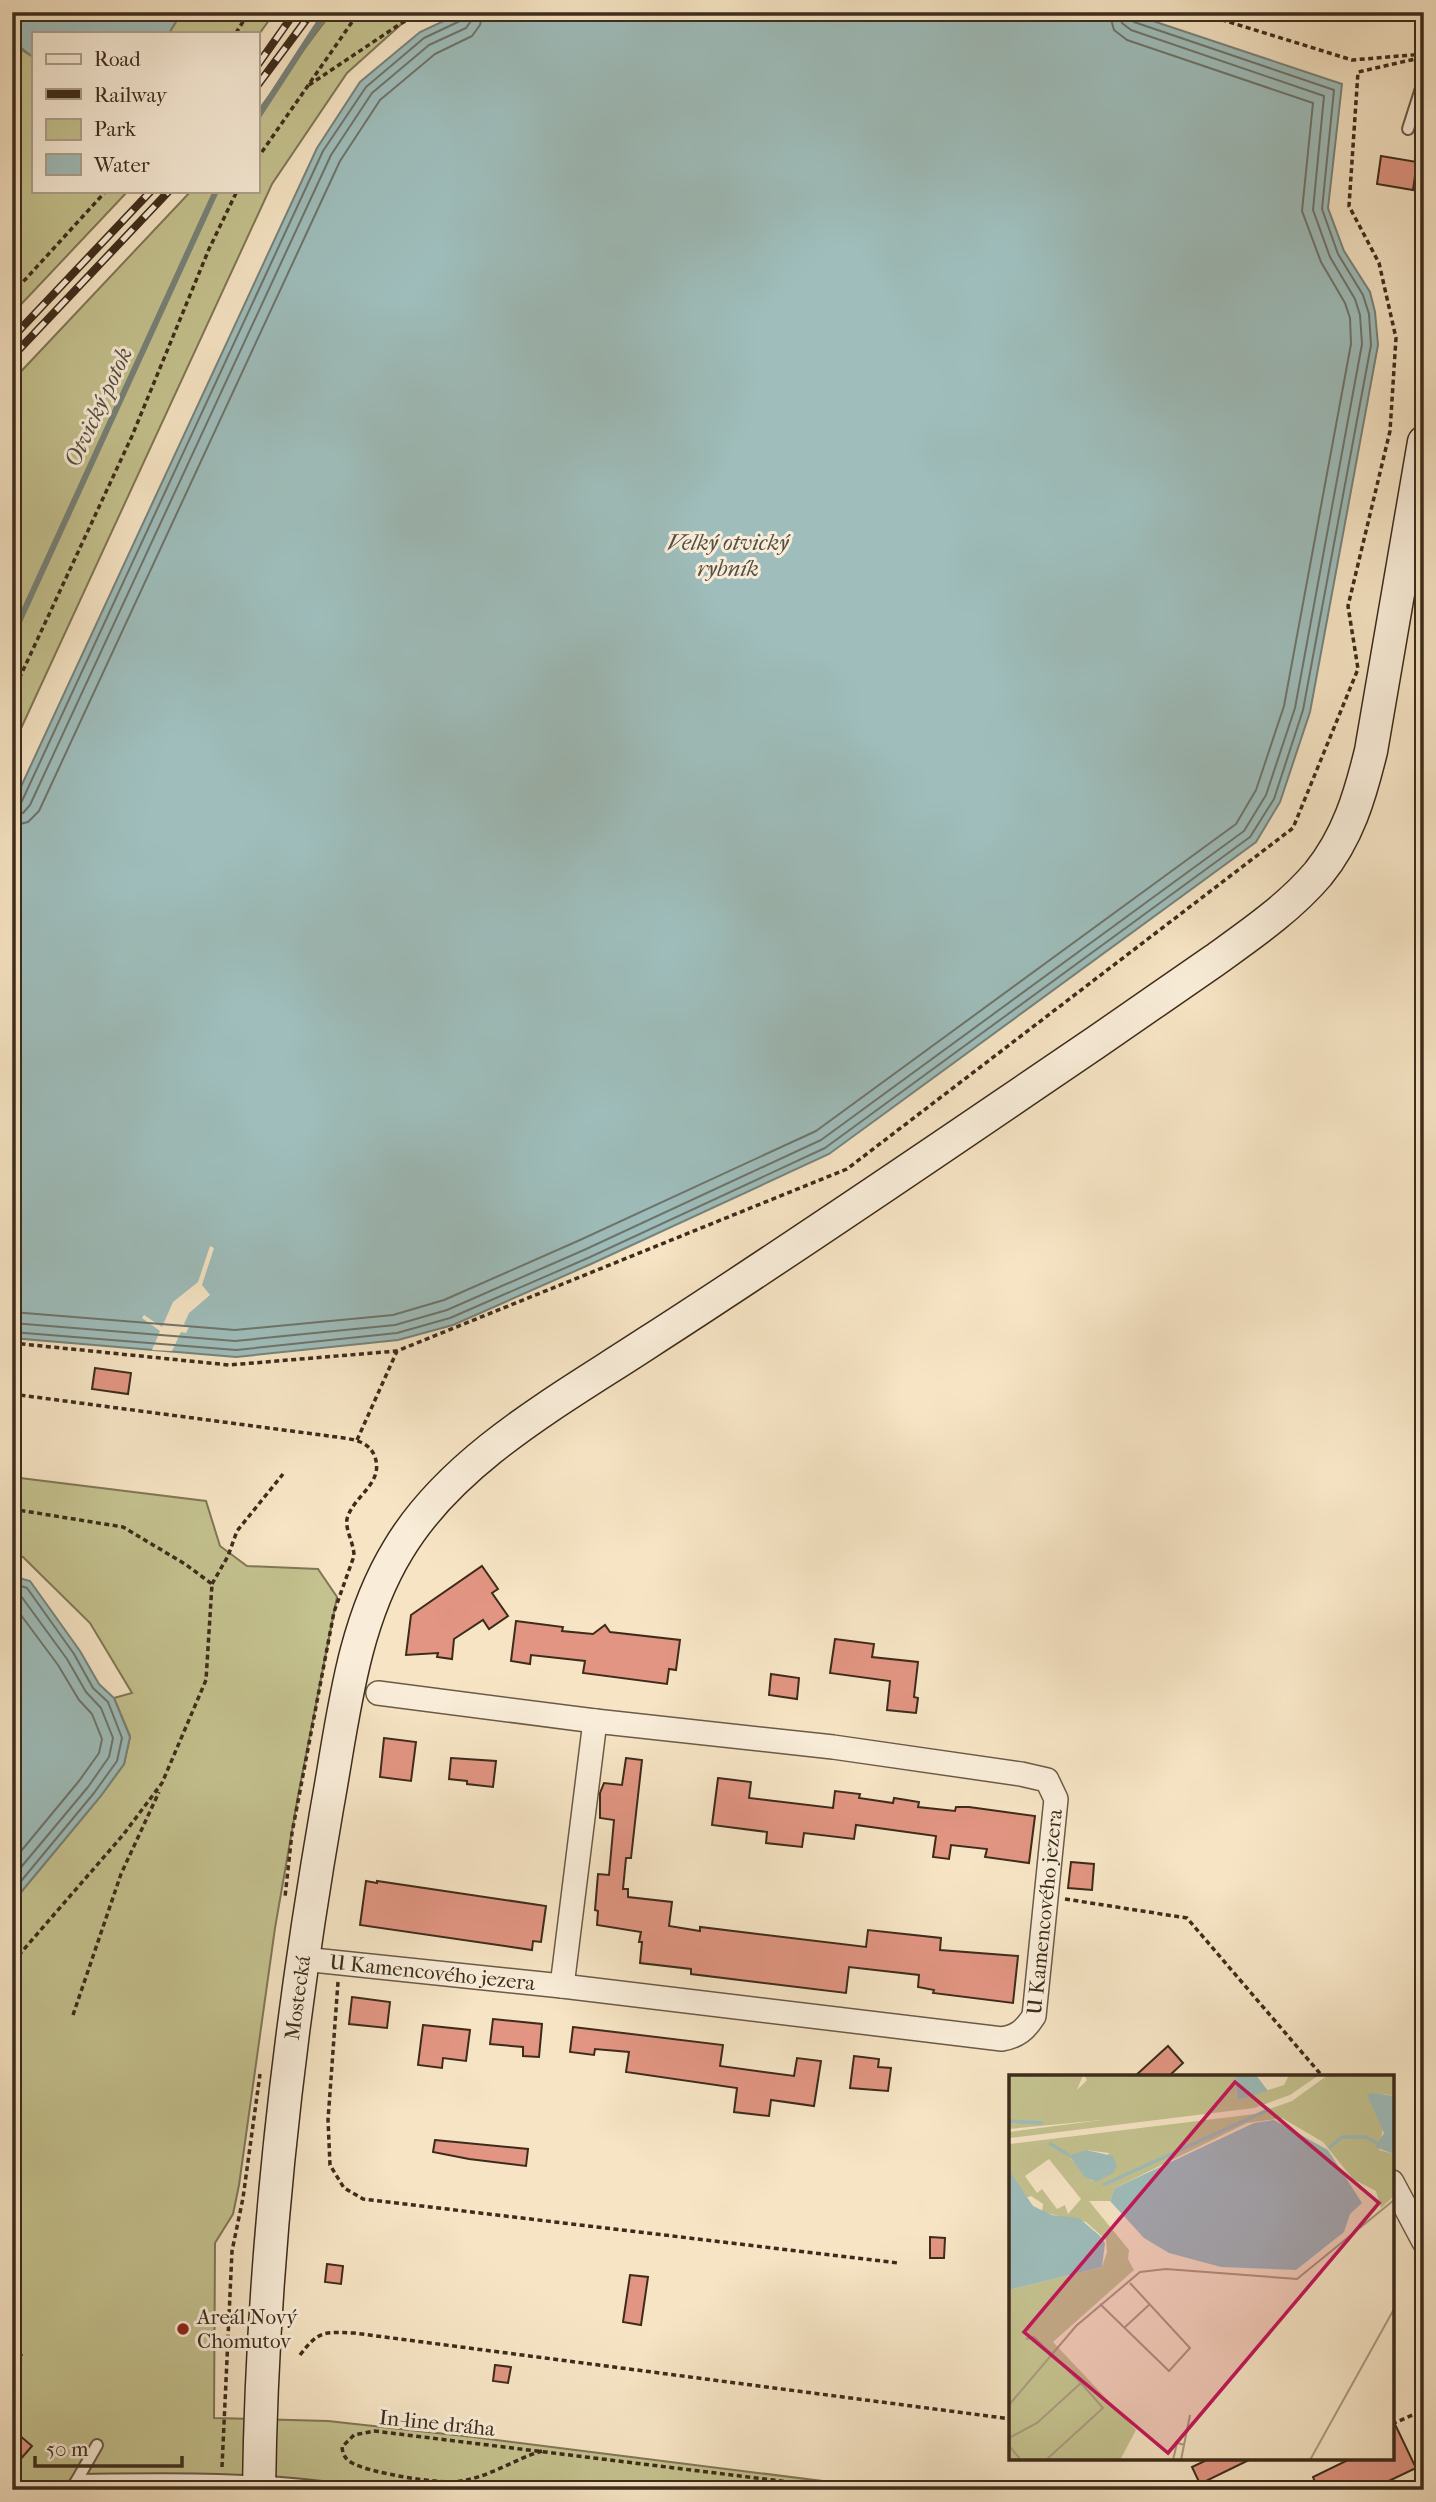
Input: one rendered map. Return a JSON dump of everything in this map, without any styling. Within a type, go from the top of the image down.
[{"type":"street","name":"Mostecká","points":[[259,2485],[272,2224],[303,1959],[350,1679],[365,1619],[382,1577],[413,1525],[441,1494],[516,1431],[800,1244],[1174,988],[1261,927],[1303,891],[1336,850],[1349,826],[1361,792],[1371,751],[1424,443]]},
{"type":"street","name":"U Kamencového jezera","points":[[303,1959],[562,1986],[1002,2039],[1016,2036],[1034,2015],[1056,1799],[1047,1780],[833,1747],[595,1721],[378,1693]]},
{"type":"street","name":"U Kamencového jezera","points":[[562,1986],[595,1721]]},
{"type":"street","points":[[1394,2186],[1424,2242]]},
{"type":"lane","points":[[1408,129],[1424,79]]},
{"type":"lane","points":[[70,2490],[97,2445]]},
{"type":"lane","points":[[77,2480],[344,2490]]},
{"type":"path","points":[[237,32],[249,12]]},
{"type":"path","points":[[259,156],[359,12]]},
{"type":"path","points":[[307,87],[422,12]]},
{"type":"path","points":[[1197,12],[1352,60],[1424,55]]},
{"type":"path","points":[[12,1343],[229,1365],[397,1351],[847,1169],[1293,828],[1358,669],[1348,606],[1390,432],[1396,338],[1379,263],[1349,206],[1358,72],[1424,55]]},
{"type":"path","points":[[12,294],[105,192]]},
{"type":"path","points":[[12,694],[132,436],[209,249],[237,192]]},
{"type":"path","points":[[356,1440],[397,1351]]},
{"type":"path","points":[[12,1394],[356,1440],[372,1451],[377,1466],[365,1493]]},
{"type":"path","points":[[73,2015],[121,1874],[206,1680],[212,1584],[228,1556],[237,1531],[283,1474]]},
{"type":"path","points":[[12,1509],[123,1527],[185,1564],[212,1584]]},
{"type":"path","points":[[12,1963],[123,1835],[162,1783]]},
{"type":"path","points":[[1046,1896],[1187,1917],[1321,2075]]},
{"type":"path","points":[[339,1963],[328,2120],[330,2165],[344,2188],[363,2200],[898,2263]]},
{"type":"path","points":[[300,2355],[313,2337],[333,2332],[354,2333],[1009,2419]]},
{"type":"path","points":[[12,2346],[21,2355],[16,2398],[12,2403]]},
{"type":"path","points":[[1394,2423],[1424,2410]]},
{"type":"path","name":"In-line dráha","points":[[542,2451],[517,2459],[484,2475],[459,2482],[436,2481],[366,2469],[346,2459],[342,2447],[354,2435],[374,2431],[542,2451],[854,2490]]},
{"type":"green space","points":[[182,12],[275,12],[259,34],[259,32],[170,32]]},
{"type":"green space","points":[[332,12],[415,12],[347,73],[272,184],[12,748],[12,381],[190,192],[259,192],[259,109]]},
{"type":"green space","points":[[12,39],[19,48],[32,56],[32,192],[127,192],[12,314]]},
{"type":"green space","points":[[12,1477],[206,1501],[220,1546],[247,1566],[318,1569],[337,1597],[275,1928],[239,2185],[233,2214],[215,2243],[214,2418],[328,2421],[894,2490],[12,2490],[12,1903],[124,1764],[130,1736],[114,1698],[132,1693],[90,1623],[23,1557],[12,1556]]},
{"type":"water","points":[[12,12],[182,12],[170,32],[32,32],[32,56],[14,39]]},
{"type":"water","name":"Velký otvický rybník","points":[[463,12],[1126,12],[1342,84],[1328,208],[1344,251],[1370,292],[1378,345],[1310,712],[1280,802],[1256,842],[829,1154],[453,1325],[398,1340],[236,1357],[12,1338],[12,806],[317,148],[360,82],[420,32]]},
{"type":"water","points":[[12,1576],[30,1581],[80,1651],[99,1684],[114,1698],[130,1737],[124,1764],[12,1903]]},
{"type":"pier","points":[[210,1246],[214,1248],[202,1285],[210,1295],[189,1313],[184,1324],[189,1327],[186,1333],[181,1332],[172,1351],[152,1350],[160,1331],[142,1318],[144,1315],[162,1327],[173,1302],[198,1282]]},
{"type":"building","points":[[1381,156],[1417,162],[1413,190],[1377,184]]},
{"type":"building","points":[[95,1368],[131,1373],[128,1394],[92,1389]]},
{"type":"building","points":[[482,1566],[498,1589],[492,1593],[508,1616],[489,1629],[483,1620],[454,1639],[452,1659],[437,1657],[438,1653],[406,1655],[411,1615]]},
{"type":"building","points":[[516,1621],[563,1627],[562,1631],[593,1634],[605,1625],[610,1632],[680,1640],[676,1670],[669,1669],[667,1684],[583,1673],[585,1661],[531,1655],[530,1664],[511,1661]]},
{"type":"building","points":[[835,1639],[874,1644],[872,1657],[918,1662],[914,1697],[918,1698],[916,1713],[887,1710],[890,1681],[830,1673]]},
{"type":"building","points":[[771,1674],[799,1678],[797,1699],[769,1695]]},
{"type":"building","points":[[384,1738],[416,1742],[411,1781],[380,1777]]},
{"type":"building","points":[[451,1758],[496,1761],[493,1787],[449,1779]]},
{"type":"building","points":[[626,1758],[642,1760],[631,1858],[626,1858],[623,1889],[628,1889],[628,1897],[672,1902],[669,1926],[700,1931],[700,1927],[866,1947],[868,1930],[941,1938],[940,1950],[1018,1956],[1013,2003],[933,1993],[934,1990],[918,1987],[919,1975],[849,1967],[846,1993],[691,1974],[691,1969],[640,1963],[641,1932],[597,1925],[598,1911],[595,1910],[598,1874],[609,1875],[614,1820],[600,1818],[600,1793],[604,1783],[622,1785]]},
{"type":"building","points":[[718,1778],[751,1782],[749,1798],[833,1808],[835,1791],[860,1794],[859,1798],[893,1803],[894,1798],[919,1802],[918,1807],[955,1811],[956,1807],[969,1807],[1035,1816],[1029,1863],[985,1857],[987,1849],[951,1845],[949,1859],[933,1857],[936,1836],[856,1825],[854,1839],[804,1833],[802,1847],[766,1843],[767,1832],[712,1825]]},
{"type":"building","points":[[1071,1862],[1094,1864],[1092,1890],[1068,1888]]},
{"type":"building","points":[[366,1881],[546,1906],[541,1942],[533,1941],[532,1950],[360,1925]]},
{"type":"building","points":[[352,1997],[390,2002],[387,2028],[349,2024]]},
{"type":"building","points":[[493,2019],[542,2024],[539,2057],[523,2056],[523,2047],[490,2044]]},
{"type":"building","points":[[423,2025],[470,2030],[466,2061],[443,2058],[442,2068],[418,2065]]},
{"type":"building","points":[[573,2027],[723,2045],[720,2066],[794,2076],[797,2058],[821,2061],[814,2106],[771,2100],[769,2116],[734,2112],[737,2088],[626,2072],[629,2052],[595,2049],[594,2055],[570,2052]]},
{"type":"building","points":[[1168,2046],[1183,2063],[1170,2075],[1136,2075]]},
{"type":"building","points":[[854,2056],[879,2059],[878,2067],[891,2068],[888,2091],[850,2088]]},
{"type":"building","points":[[435,2140],[528,2149],[526,2166],[433,2152]]},
{"type":"building","points":[[930,2237],[945,2238],[944,2258],[930,2258]]},
{"type":"building","points":[[327,2264],[343,2266],[341,2284],[325,2282]]},
{"type":"building","points":[[630,2275],[648,2277],[641,2325],[623,2322]]},
{"type":"building","points":[[495,2365],[511,2367],[508,2383],[493,2381]]},
{"type":"building","points":[[1394,2422],[1416,2468],[1370,2490],[1318,2490],[1313,2477],[1348,2460],[1394,2460]]},
{"type":"building","points":[[12,2429],[32,2446],[12,2469]]},
{"type":"building","points":[[1207,2460],[1249,2460],[1200,2484],[1192,2467]]},
{"type":"waterway","name":"Otvický potok","points":[[259,115],[326,12]]},
{"type":"waterway","name":"Otvický potok","points":[[12,637],[216,192]]},
{"type":"railway","points":[[259,63],[295,12]]},
{"type":"railway","points":[[259,83],[312,12]]},
{"type":"railway","points":[[12,338],[150,192]]},
{"type":"railway","points":[[12,357],[168,192]]},
{"type":"place","name":"Areál Nový Chomutov","points":[[183,2329]]}]
